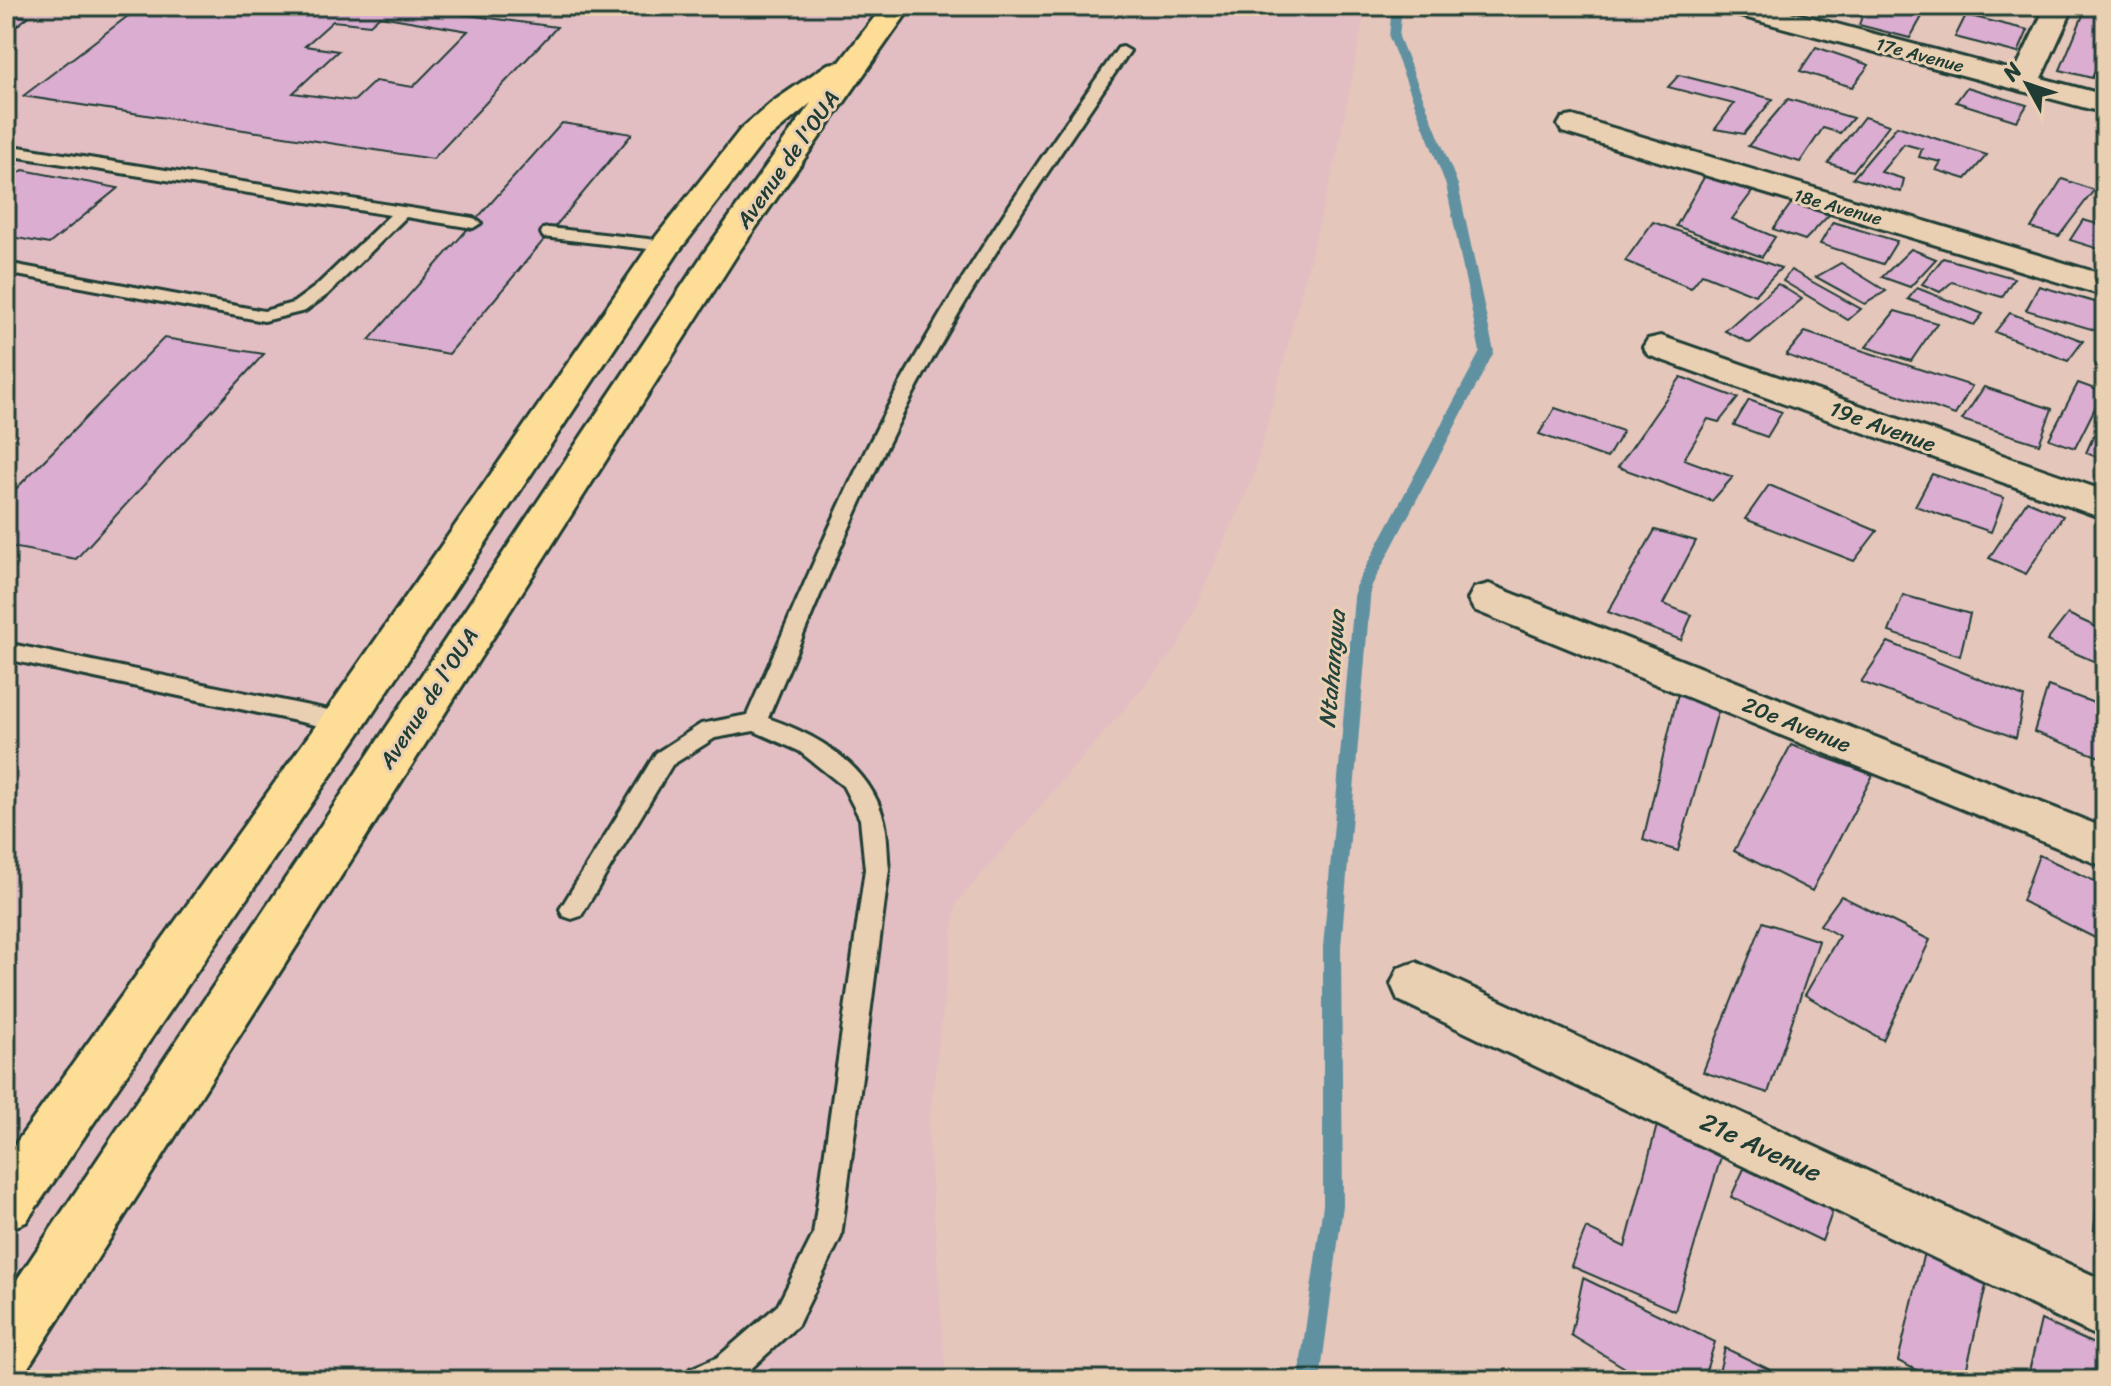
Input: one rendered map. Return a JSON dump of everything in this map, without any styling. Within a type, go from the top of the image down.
[{"type":"main road","name":"Avenue de l'OUA","points":[[6,1348],[723,250],[898,6]]},
{"type":"main road","name":"Avenue de l'OUA","points":[[6,1203],[343,722],[666,246],[751,137],[782,109],[860,55]]},
{"type":"main road","points":[[666,246],[723,250]]},
{"type":"street","name":"17e Avenue","points":[[1735,6],[2105,104]]},
{"type":"street","points":[[2024,83],[2060,6]]},
{"type":"street","name":"18e Avenue","points":[[1573,125],[2105,286]]},
{"type":"street","name":"19e Avenue","points":[[1661,347],[2105,505]]},
{"type":"street","name":"20e Avenue","points":[[1489,599],[2105,848]]},
{"type":"street","name":"21e Avenue","points":[[1416,984],[2105,1311]]},
{"type":"lane","points":[[755,722],[882,437],[934,342],[1028,187],[1123,51]]},
{"type":"lane","points":[[6,150],[473,223]]},
{"type":"lane","points":[[6,268],[264,316],[299,307],[321,291],[404,210]]},
{"type":"lane","points":[[549,233],[666,246]]},
{"type":"lane","points":[[6,651],[343,722]]},
{"type":"lane","points":[[572,909],[664,759],[709,730],[755,722],[784,732],[825,754],[849,777],[871,814],[877,869],[827,1237],[788,1315],[729,1368],[701,1380]]},
{"type":"shaded area","points":[[6,6],[1366,6],[1337,154],[1254,475],[1177,648],[956,904],[928,1129],[946,1380],[6,1380]]},
{"type":"building","points":[[141,6],[401,6],[557,27],[433,159],[23,96]],"holes":[[[380,16],[468,31],[413,87],[375,81],[354,101],[293,93],[338,51],[305,46],[333,21],[370,25]]]},
{"type":"building","points":[[1825,6],[1899,6],[1924,13],[1910,38],[1859,25],[1862,16]]},
{"type":"building","points":[[2086,8],[2105,12],[2105,50],[2092,78],[2060,70]]},
{"type":"building","points":[[6,15],[28,17],[6,34]]},
{"type":"building","points":[[1966,15],[2028,30],[2018,53],[1955,37]]},
{"type":"building","points":[[1816,47],[1869,65],[1852,87],[1800,71]]},
{"type":"building","points":[[1679,75],[1773,99],[1744,134],[1715,129],[1734,104],[1668,87]]},
{"type":"building","points":[[1967,87],[2027,105],[2017,121],[1956,102]]},
{"type":"building","points":[[1788,99],[1853,118],[1840,133],[1823,128],[1800,162],[1748,146]]},
{"type":"building","points":[[1864,117],[1889,125],[1853,171],[1828,163]]},
{"type":"building","points":[[562,123],[632,134],[449,354],[369,340]]},
{"type":"building","points":[[1897,126],[1987,155],[1966,179],[1936,170],[1941,162],[1919,157],[1922,149],[1904,144],[1881,172],[1904,179],[1901,192],[1853,178]]},
{"type":"building","points":[[23,170],[118,188],[49,244],[6,236],[6,183]]},
{"type":"building","points":[[1706,174],[1752,192],[1732,219],[1775,237],[1762,257],[1676,226]]},
{"type":"building","points":[[2062,179],[2094,190],[2059,236],[2031,228]]},
{"type":"building","points":[[1793,201],[1831,213],[1805,240],[1773,229]]},
{"type":"building","points":[[2083,220],[2105,226],[2105,251],[2070,240]]},
{"type":"building","points":[[1653,222],[1781,268],[1755,295],[1702,274],[1691,288],[1625,261]]},
{"type":"building","points":[[1833,222],[1897,241],[1883,264],[1820,244]]},
{"type":"building","points":[[1911,249],[1936,259],[1910,287],[1882,277]]},
{"type":"building","points":[[1943,258],[2014,278],[2002,297],[1952,282],[1940,292],[1922,284]]},
{"type":"building","points":[[1841,263],[1886,291],[1865,304],[1816,277]]},
{"type":"building","points":[[1791,270],[1861,309],[1848,320],[1783,281]]},
{"type":"building","points":[[1778,284],[1802,299],[1750,343],[1725,331]]},
{"type":"building","points":[[2039,286],[2105,305],[2105,333],[2026,310]]},
{"type":"building","points":[[1917,288],[1983,314],[1974,325],[1908,299]]},
{"type":"building","points":[[1895,311],[1937,323],[1911,361],[1866,347]]},
{"type":"building","points":[[2010,313],[2083,341],[2068,361],[1995,332]]},
{"type":"building","points":[[1805,332],[1972,386],[1955,415],[1786,355]]},
{"type":"building","points":[[164,338],[264,354],[76,559],[6,546],[6,499]]},
{"type":"building","points":[[1681,377],[1738,398],[1719,422],[1708,419],[1684,459],[1733,477],[1712,501],[1618,467]]},
{"type":"building","points":[[2078,383],[2103,392],[2075,448],[2049,439]]},
{"type":"building","points":[[1984,387],[2052,409],[2039,444],[1962,420]]},
{"type":"building","points":[[1749,400],[1782,412],[1767,437],[1734,425]]},
{"type":"building","points":[[1555,408],[1623,431],[1607,458],[1539,434]]},
{"type":"building","points":[[2105,410],[2105,460],[2086,453]]},
{"type":"building","points":[[1932,474],[2004,498],[1991,532],[1915,506]]},
{"type":"building","points":[[1769,485],[1877,531],[1854,561],[1745,519]]},
{"type":"building","points":[[2027,501],[2063,516],[2026,574],[1989,558]]},
{"type":"building","points":[[1655,530],[1696,541],[1663,604],[1692,615],[1681,640],[1608,612]]},
{"type":"building","points":[[1903,595],[1970,614],[1960,656],[1889,632]]},
{"type":"building","points":[[2068,614],[2105,631],[2105,666],[2047,641]]},
{"type":"building","points":[[1888,642],[2024,697],[2016,738],[1861,682]]},
{"type":"building","points":[[2048,686],[2105,707],[2105,759],[2034,732]]},
{"type":"building","points":[[1679,689],[1720,704],[1678,851],[1643,840]]},
{"type":"building","points":[[1791,745],[1873,775],[1812,891],[1734,851]]},
{"type":"building","points":[[2039,855],[2105,886],[2105,943],[2022,901]]},
{"type":"building","points":[[1841,896],[1930,940],[1883,1040],[1805,995],[1839,936],[1820,925]]},
{"type":"building","points":[[1763,922],[1819,941],[1768,1093],[1703,1072]]},
{"type":"building","points":[[1657,1125],[1723,1150],[1675,1311],[1571,1266],[1586,1228],[1625,1247]]},
{"type":"building","points":[[2105,1127],[2105,1234],[2094,1230]]},
{"type":"building","points":[[1747,1162],[1835,1204],[1822,1241],[1731,1197]]},
{"type":"building","points":[[1925,1248],[1988,1277],[1964,1380],[1936,1380],[1898,1361]]},
{"type":"building","points":[[1583,1278],[1715,1342],[1703,1380],[1645,1380],[1571,1335]]},
{"type":"building","points":[[2041,1320],[2105,1349],[2105,1380],[2027,1380]]},
{"type":"building","points":[[1725,1348],[1791,1380],[1717,1380]]},
{"type":"waterway","name":"Ntahangwa","points":[[1309,1380],[1333,1205],[1332,947],[1363,587],[1487,352],[1452,185],[1394,37],[1397,6]]}]
